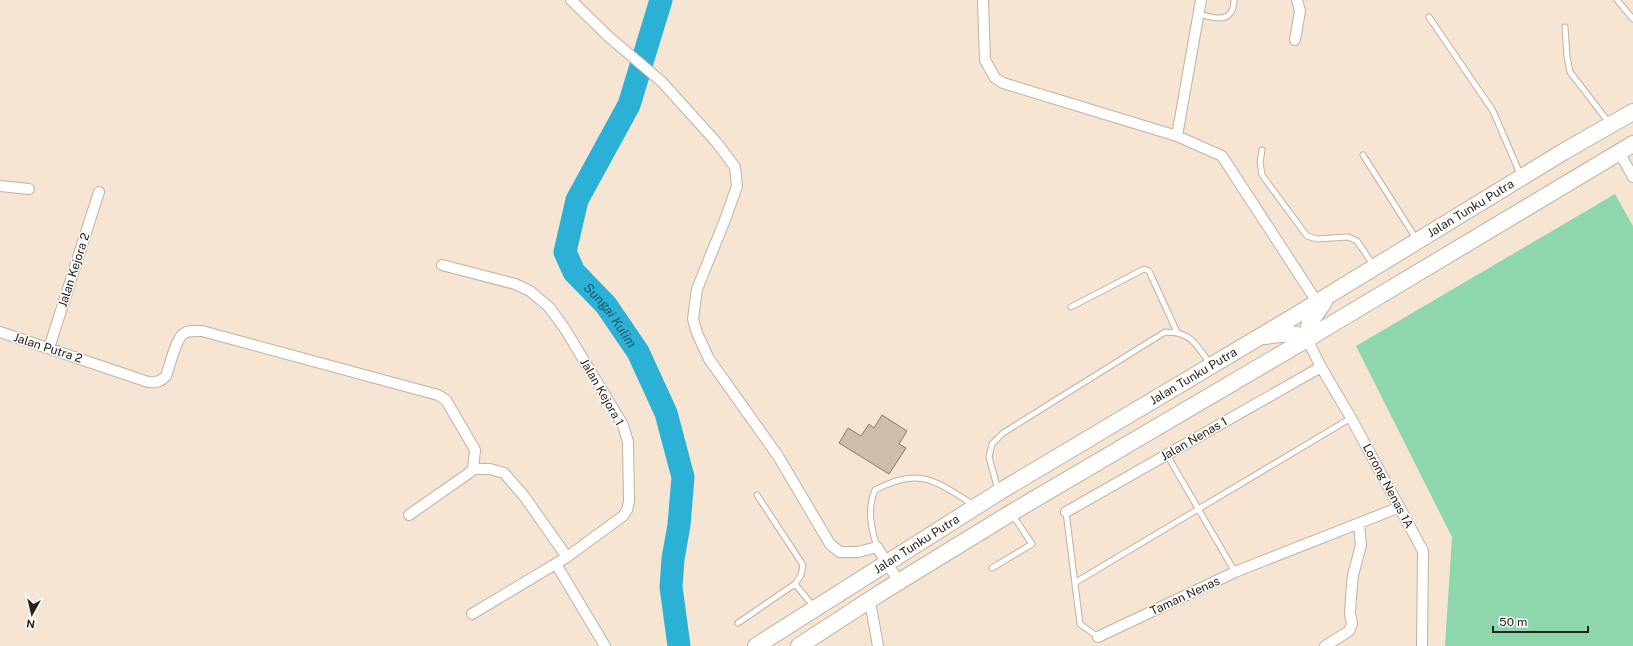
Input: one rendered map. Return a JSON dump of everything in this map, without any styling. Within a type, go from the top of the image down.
[{"type":"main road","name":"Jalan Tunku Putra","points":[[756,646],[888,564],[976,506],[1324,298],[1522,177],[1633,112]]},
{"type":"main road","name":"Jalan Tunku Putra","points":[[799,646],[1011,513],[1307,339],[1633,144]]},
{"type":"main road","points":[[1259,337],[1285,334],[1307,339],[1310,322],[1324,298]]},
{"type":"street","points":[[571,0],[609,37],[662,82],[716,143],[735,167],[737,186],[698,289],[693,319],[697,333],[709,359],[778,456],[830,544],[840,552],[858,552],[877,547],[899,582]]},
{"type":"street","points":[[983,0],[985,60],[995,78],[1003,83],[1177,136],[1222,156],[1324,298]]},
{"type":"street","points":[[1177,136],[1201,0]]},
{"type":"street","points":[[1295,40],[1300,11],[1297,0]]},
{"type":"street","points":[[1619,152],[1633,177]]},
{"type":"street","points":[[0,186],[29,188]]},
{"type":"street","name":"Jalan Kejora 2","points":[[49,348],[99,192]]},
{"type":"street","name":"Jalan Kejora 1","points":[[442,264],[515,284],[541,298],[564,329],[623,425],[628,442],[629,501],[627,510],[614,524],[567,557],[472,614]]},
{"type":"street","name":"Jalan Putra 2","points":[[0,332],[148,382],[156,383],[162,381],[166,376],[179,339],[184,333],[191,331],[202,331],[436,394],[446,400],[475,450],[473,469]]},
{"type":"street","name":"Lorong Nenas 1A","points":[[1307,339],[1321,367],[1352,418],[1422,551],[1422,646]]},
{"type":"street","name":"Jalan Nenas 1","points":[[1066,512],[1321,367]]},
{"type":"street","points":[[409,515],[473,469],[490,469],[504,473],[524,496],[567,557]]},
{"type":"street","name":"Taman Nenas","points":[[1098,637],[1235,572],[1400,507]]},
{"type":"street","points":[[1325,646],[1349,631],[1352,624],[1350,614],[1353,575],[1361,545],[1358,523]]},
{"type":"street","points":[[556,564],[605,646]]},
{"type":"street","points":[[870,601],[878,646]]},
{"type":"lane","points":[[1198,14],[1225,18],[1232,12],[1234,0]]},
{"type":"lane","points":[[1617,0],[1633,19]]},
{"type":"lane","points":[[1430,17],[1493,111],[1522,177]]},
{"type":"lane","points":[[1565,27],[1566,57],[1570,72],[1610,125]]},
{"type":"lane","points":[[1262,150],[1260,163],[1262,175],[1307,236],[1317,238],[1348,237],[1357,241],[1374,267]]},
{"type":"lane","points":[[1363,155],[1417,241]]},
{"type":"lane","points":[[1071,307],[1144,268],[1149,271],[1177,332]]},
{"type":"lane","points":[[999,492],[989,457],[992,444],[1004,434],[1165,332],[1177,332],[1189,336],[1211,366]]},
{"type":"lane","points":[[1076,582],[1352,418]]},
{"type":"lane","points":[[1167,454],[1235,572]]},
{"type":"lane","points":[[877,547],[871,527],[870,508],[875,490],[886,484],[913,477],[928,479],[941,484],[976,506]]},
{"type":"lane","points":[[738,623],[795,584],[801,574],[803,565],[757,495]]},
{"type":"lane","name":"Taman Nenas","points":[[1066,512],[1076,582],[1080,624],[1098,637]]},
{"type":"lane","points":[[992,568],[1032,544],[1011,513]]},
{"type":"lane","points":[[795,584],[815,609]]},
{"type":"green space","points":[[1615,194],[1633,226],[1633,646],[1445,646],[1452,537],[1356,346]]},
{"type":"building","points":[[882,415],[907,431],[899,444],[906,448],[889,474],[839,443],[848,428],[861,436],[869,424],[874,428]]},
{"type":"waterway","name":"Sungai Kulim","points":[[661,0],[629,105],[577,200],[565,252],[574,272],[606,305],[638,352],[666,413],[683,477],[679,525],[673,559],[671,587],[679,646]]}]
